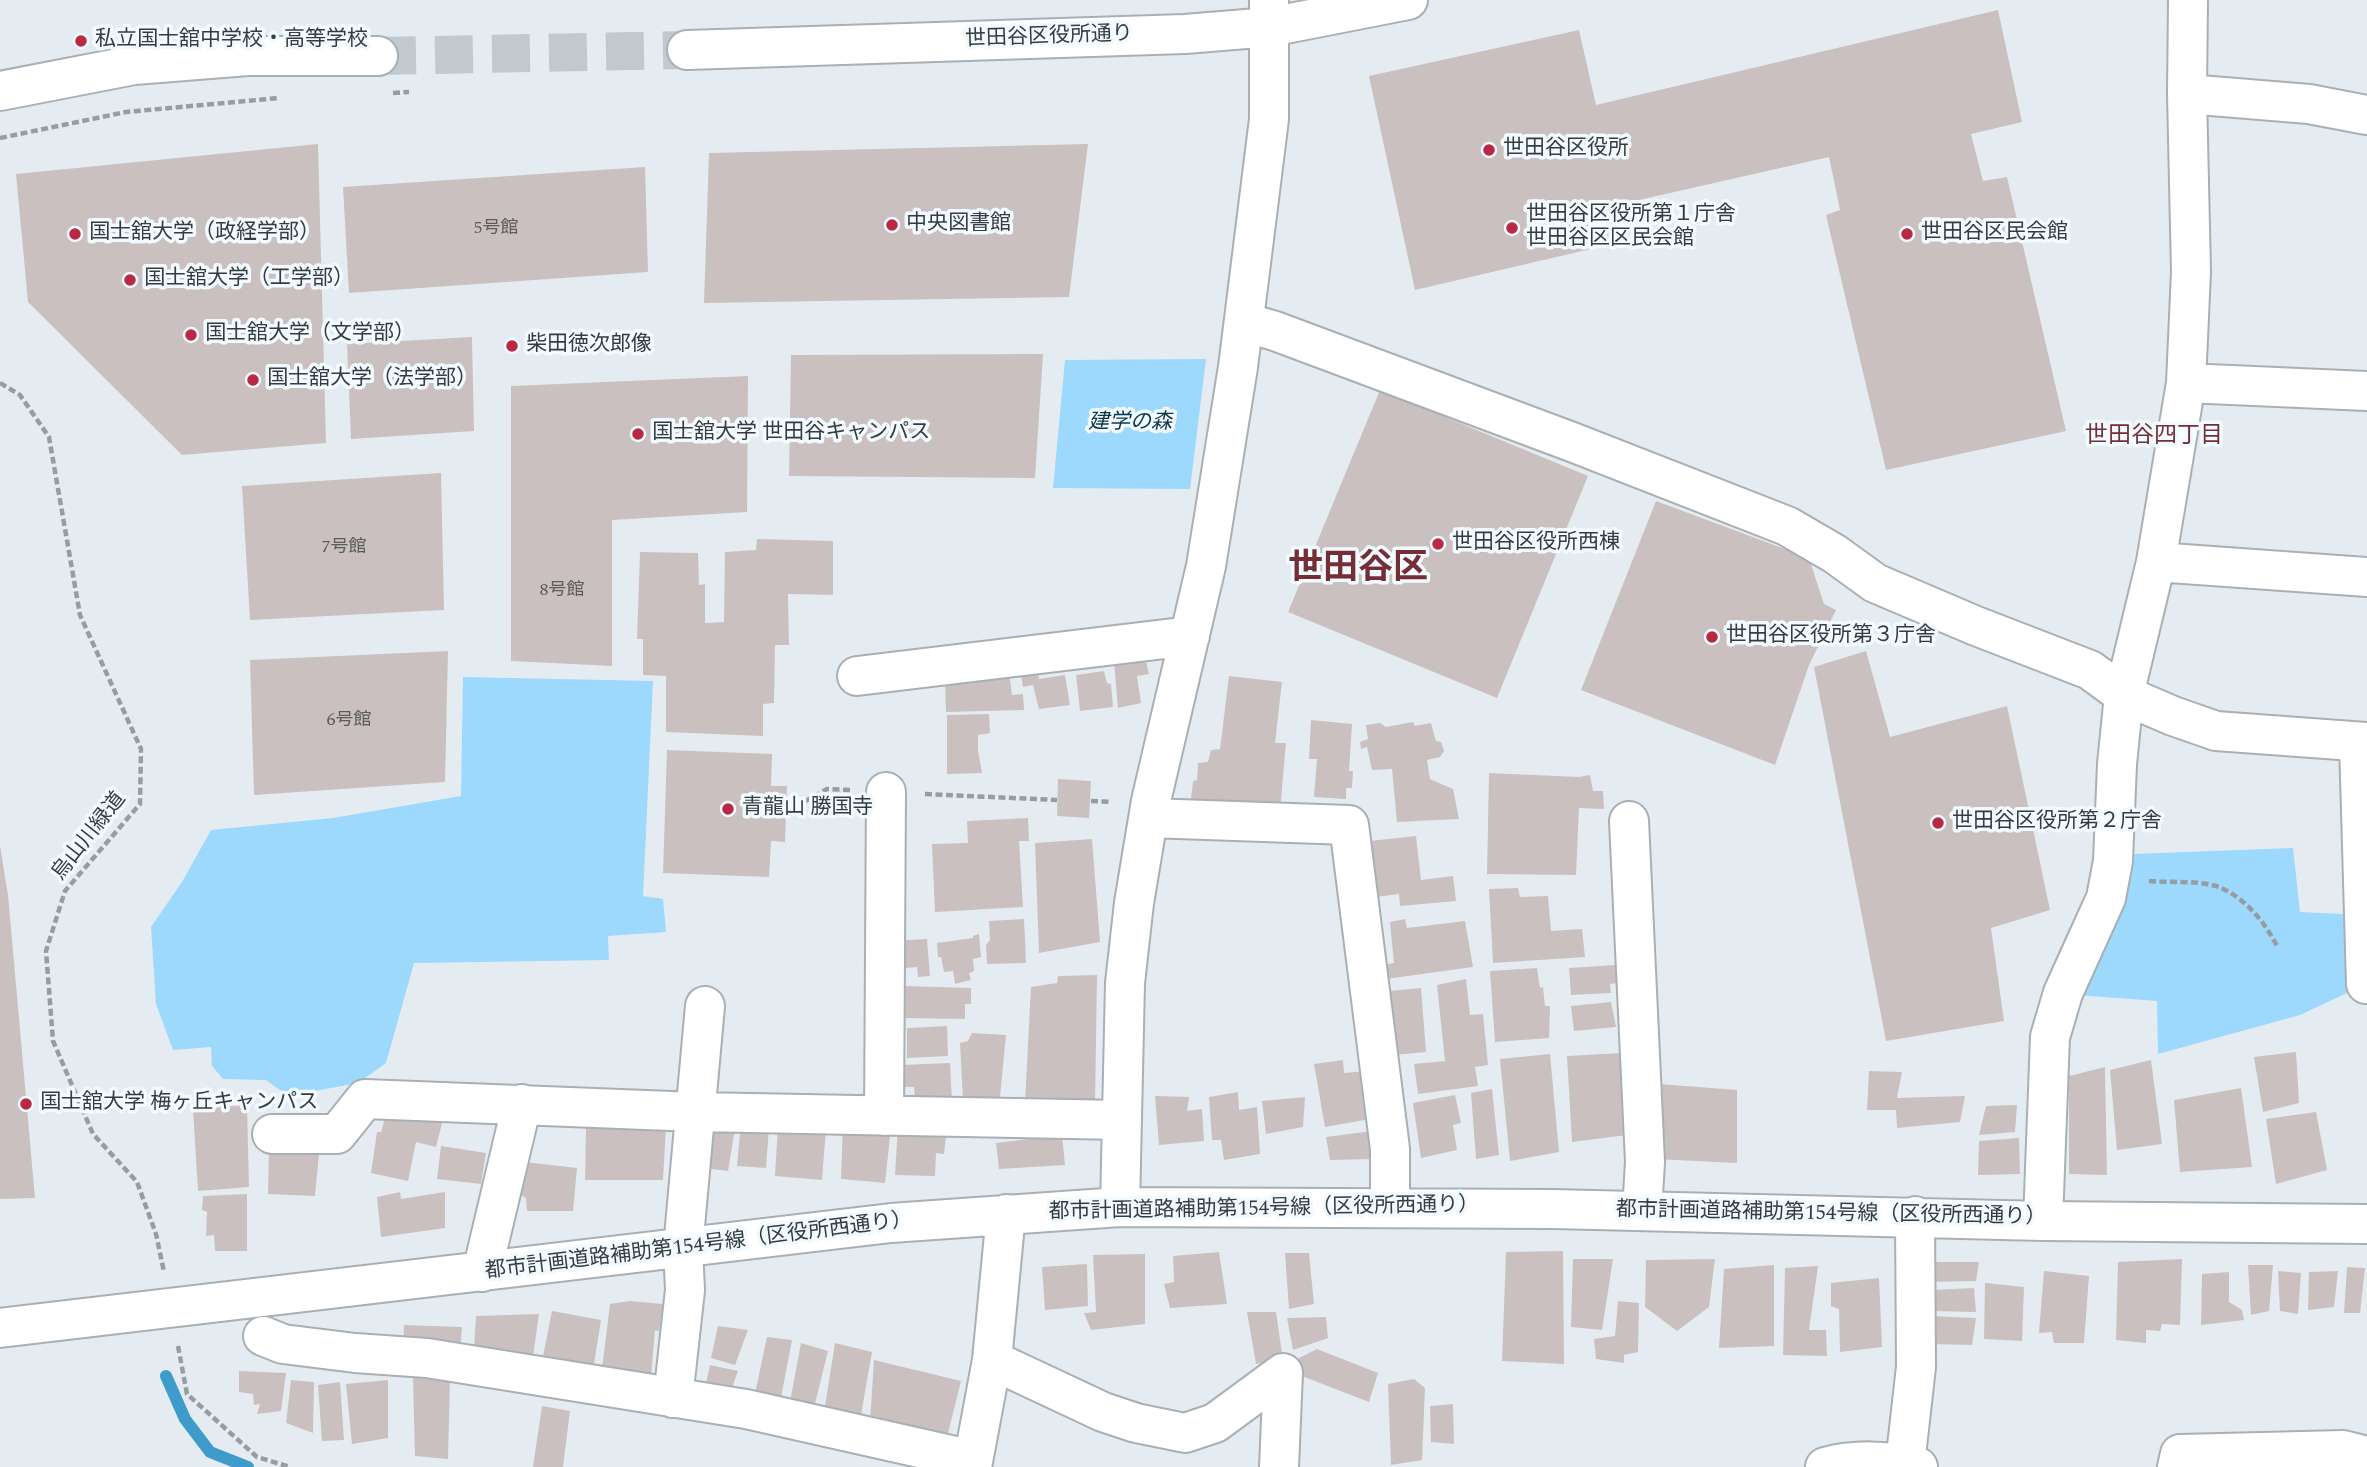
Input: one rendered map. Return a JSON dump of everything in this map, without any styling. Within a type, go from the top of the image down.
[{"type":"street","name":"世田谷区役所通り","points":[[687,50],[1185,34],[1270,14],[1408,0]]},
{"type":"street","points":[[2043,1221],[2050,1037],[2063,993],[2106,898],[2113,861],[2117,764],[2124,695],[2156,562],[2186,383],[2191,272],[2188,0]]},
{"type":"street","points":[[1120,1207],[1125,983],[1134,903],[1151,801],[1206,566],[1244,322],[1269,119],[1270,14]]},
{"type":"street","points":[[0,91],[134,65],[248,56],[381,75]]},
{"type":"street","points":[[2188,94],[2309,104],[2367,115]]},
{"type":"street","points":[[1244,322],[1275,331],[1559,437],[1787,526],[1835,554],[1875,583],[2090,670],[2124,695],[2162,712],[2216,731],[2363,742],[2366,984]]},
{"type":"street","points":[[2186,383],[2367,391]]},
{"type":"street","points":[[2156,562],[2367,577]]},
{"type":"street","points":[[857,676],[1190,636]]},
{"type":"street","points":[[884,1116],[886,792]]},
{"type":"street","points":[[1149,818],[1349,825],[1390,1149],[1390,1206]]},
{"type":"street","points":[[1629,821],[1645,1162],[1642,1210]]},
{"type":"street","points":[[673,1398],[685,1290],[683,1248],[705,1006]]},
{"type":"street","points":[[272,1134],[337,1134],[365,1099],[696,1112],[1122,1120]]},
{"type":"street","points":[[482,1272],[522,1104]]},
{"type":"street","name":"都市計画道路補助第154号線（区役所西通り）","points":[[0,1328],[891,1223],[1120,1207],[1390,1206],[2043,1221],[2367,1224]]},
{"type":"street","points":[[263,1336],[283,1344],[427,1358],[747,1409],[973,1464],[992,1360],[1006,1214]]},
{"type":"street","points":[[1849,1465],[1911,1465],[1916,1367],[1915,1216]]},
{"type":"street","points":[[992,1360],[1103,1412],[1136,1423],[1185,1433],[1215,1423],[1283,1373],[1279,1467]]},
{"type":"street","points":[[2177,1467],[2179,1454],[2343,1450],[2367,1456]]},
{"type":"path","points":[[381,75],[409,92]]},
{"type":"path","points":[[0,138],[127,112],[281,98]]},
{"type":"path","name":"烏山川緑道","points":[[0,383],[20,395],[49,437],[80,615],[141,749],[140,804],[65,891],[47,951],[53,1041],[93,1135],[136,1182],[156,1234],[187,1394],[257,1457],[290,1467]]},
{"type":"path","points":[[2151,881],[2217,887],[2236,897],[2261,921],[2278,948]]},
{"type":"green space","name":"建学の森","points":[[1206,359],[1190,489],[1053,488],[1065,360]]},
{"type":"green space","points":[[463,677],[653,681],[643,896],[663,899],[666,932],[608,936],[609,960],[414,963],[386,1063],[358,1083],[288,1096],[266,1080],[223,1079],[212,1066],[211,1047],[173,1050],[156,1004],[151,927],[182,882],[211,830],[333,818],[461,796]]},
{"type":"green space","points":[[2293,848],[2300,912],[2364,915],[2366,984],[2300,1015],[2158,1054],[2157,1001],[2076,995],[2119,911],[2133,854]]},
{"type":"building","name":"世田谷区役所第１庁舎 世田谷区区民会館","points":[[1998,10],[2022,122],[1971,134],[1983,181],[2007,177],[2066,431],[1886,470],[1826,215],[1840,210],[1829,157],[1617,205],[1625,241],[1415,290],[1369,76],[1579,30],[1596,105]]},
{"type":"building","points":[[318,144],[326,443],[182,455],[28,302],[16,174]]},
{"type":"building","name":"中央図書館","points":[[1088,144],[1069,297],[704,303],[709,153]]},
{"type":"building","points":[[645,167],[648,272],[349,293],[343,187]]},
{"type":"building","points":[[472,337],[474,431],[351,439],[347,344]]},
{"type":"building","points":[[1043,354],[1035,478],[789,476],[791,355]]},
{"type":"building","points":[[748,376],[747,512],[612,520],[612,666],[511,661],[511,386]]},
{"type":"building","name":"世田谷区役所西棟","points":[[1380,390],[1588,476],[1497,698],[1288,612]]},
{"type":"building","points":[[441,473],[444,610],[250,620],[242,486]]},
{"type":"building","name":"世田谷区役所第３庁舎","points":[[1656,501],[1809,558],[1824,604],[1836,610],[1809,665],[1775,765],[1581,690]]},
{"type":"building","points":[[757,539],[833,541],[833,595],[788,594],[789,645],[775,645],[774,703],[763,704],[763,736],[666,732],[666,676],[643,675],[643,639],[637,639],[640,552],[698,553],[699,585],[705,584],[705,623],[724,622],[725,552],[756,550]]},
{"type":"building","points":[[448,651],[445,782],[254,795],[250,660]]},
{"type":"building","name":"世田谷区役所第２庁舎","points":[[1866,651],[1890,737],[2007,706],[2050,910],[1991,928],[2004,1021],[1886,1041],[1814,667]]},
{"type":"building","points":[[1145,657],[1149,674],[1137,676],[1141,703],[1118,708],[1114,662]]},
{"type":"building","points":[[1009,671],[1012,695],[1023,694],[1024,710],[946,712],[945,679]]},
{"type":"building","points":[[1038,671],[1039,679],[1065,675],[1070,705],[1039,709],[1033,685],[1023,687],[1021,675]]},
{"type":"building","points":[[1104,671],[1107,683],[1111,684],[1113,707],[1080,711],[1076,675]]},
{"type":"building","points":[[1229,676],[1282,682],[1275,743],[1286,743],[1280,811],[1191,799],[1193,781],[1197,780],[1198,763],[1208,762],[1211,750],[1220,749]]},
{"type":"building","points":[[989,714],[990,733],[978,735],[982,773],[947,774],[947,715]]},
{"type":"building","points":[[1311,720],[1352,724],[1349,771],[1353,771],[1352,788],[1346,788],[1346,799],[1314,797],[1317,759],[1309,759]]},
{"type":"building","points":[[1413,722],[1415,726],[1431,723],[1436,741],[1441,742],[1444,751],[1440,757],[1427,760],[1430,779],[1453,789],[1459,819],[1397,822],[1392,769],[1372,770],[1367,747],[1361,749],[1360,742],[1368,739],[1366,725],[1380,723],[1386,727]]},
{"type":"building","points":[[667,750],[772,754],[771,786],[787,786],[785,842],[771,841],[769,877],[663,873]]},
{"type":"building","points":[[1489,773],[1579,777],[1590,775],[1593,791],[1603,791],[1604,809],[1579,808],[1576,875],[1487,874]]},
{"type":"building","points":[[1058,779],[1091,781],[1089,818],[1057,816]]},
{"type":"building","points":[[1028,818],[1029,841],[1019,841],[1023,907],[935,912],[932,844],[968,843],[967,821]]},
{"type":"building","points":[[1416,836],[1421,880],[1453,876],[1456,901],[1400,906],[1399,894],[1376,897],[1370,841]]},
{"type":"building","points":[[1092,839],[1100,942],[1039,953],[1035,843]]},
{"type":"building","points":[[0,846],[8,895],[35,1198],[0,1199]]},
{"type":"building","points":[[1518,888],[1520,897],[1548,896],[1551,931],[1582,929],[1585,957],[1493,963],[1489,889]]},
{"type":"building","points":[[1024,919],[1026,963],[987,964],[989,921]]},
{"type":"building","points":[[1405,919],[1407,928],[1465,921],[1473,967],[1386,979],[1384,965],[1394,963],[1390,922]]},
{"type":"building","points":[[979,934],[981,957],[973,959],[974,971],[969,973],[971,980],[955,984],[953,971],[944,972],[941,957],[938,957],[937,943],[973,938]]},
{"type":"building","points":[[927,939],[930,976],[918,977],[917,967],[895,969],[893,941]]},
{"type":"building","points":[[1616,965],[1618,983],[1610,984],[1611,993],[1571,995],[1569,968]]},
{"type":"building","points":[[1537,968],[1545,1006],[1550,1006],[1549,1038],[1495,1042],[1490,971]]},
{"type":"building","points":[[1097,975],[1095,1106],[1025,1102],[1031,987],[1057,983],[1058,976]]},
{"type":"building","points":[[1466,979],[1470,1015],[1483,1014],[1488,1065],[1475,1067],[1478,1086],[1418,1094],[1414,1064],[1445,1061],[1437,985]]},
{"type":"building","points":[[903,986],[971,988],[971,1004],[965,1004],[965,1019],[903,1018]]},
{"type":"building","points":[[1421,988],[1426,1052],[1393,1055],[1389,991]]},
{"type":"building","points":[[1611,1002],[1616,1027],[1574,1031],[1571,1006]]},
{"type":"building","points":[[947,1026],[948,1056],[907,1058],[907,1028]]},
{"type":"building","points":[[972,1033],[1006,1035],[1000,1097],[963,1100],[960,1043],[968,1041]]},
{"type":"building","points":[[2296,1052],[2299,1103],[2263,1112],[2254,1057]]},
{"type":"building","points":[[1621,1053],[1627,1135],[1572,1142],[1567,1056]]},
{"type":"building","points":[[1550,1054],[1559,1152],[1510,1161],[1500,1059]]},
{"type":"building","points":[[1343,1060],[1344,1073],[1366,1071],[1370,1119],[1325,1127],[1314,1064]]},
{"type":"building","points":[[2151,1060],[2162,1144],[2117,1150],[2110,1070]]},
{"type":"building","points":[[950,1063],[952,1102],[915,1103],[914,1087],[903,1087],[901,1065]]},
{"type":"building","points":[[2105,1067],[2107,1175],[2069,1174],[2069,1076]]},
{"type":"building","points":[[1869,1071],[1902,1072],[1897,1098],[1965,1096],[1960,1122],[1897,1128],[1896,1110],[1867,1110]]},
{"type":"building","points":[[1660,1084],[1737,1090],[1737,1163],[1656,1159]]},
{"type":"building","points":[[2241,1088],[2252,1167],[2180,1172],[2174,1100]]},
{"type":"building","points":[[1492,1089],[1499,1155],[1476,1159],[1471,1093]]},
{"type":"building","points":[[1238,1092],[1239,1110],[1257,1107],[1260,1154],[1224,1160],[1221,1140],[1212,1140],[1209,1097]]},
{"type":"building","points":[[1455,1095],[1461,1123],[1453,1125],[1457,1150],[1421,1158],[1413,1103]]},
{"type":"building","points":[[1155,1096],[1189,1097],[1187,1111],[1202,1109],[1204,1141],[1159,1145]]},
{"type":"building","points":[[1305,1097],[1303,1127],[1266,1134],[1262,1101]]},
{"type":"building","points":[[389,1103],[445,1111],[436,1147],[416,1142],[408,1181],[371,1173],[377,1132],[381,1132]]},
{"type":"building","points":[[247,1105],[249,1187],[198,1191],[193,1109]]},
{"type":"building","points":[[2017,1105],[2015,1132],[1979,1135],[1986,1106]]},
{"type":"building","points":[[2316,1112],[2327,1170],[2276,1184],[2266,1119]]},
{"type":"building","points":[[709,1120],[736,1123],[728,1171],[704,1168]]},
{"type":"building","points":[[741,1123],[769,1127],[766,1168],[737,1166]]},
{"type":"building","points":[[843,1123],[891,1128],[885,1183],[841,1179]]},
{"type":"building","points":[[666,1126],[663,1180],[585,1180],[586,1128]]},
{"type":"building","points":[[778,1126],[826,1129],[822,1180],[775,1176]]},
{"type":"building","points":[[898,1127],[947,1128],[944,1154],[936,1153],[935,1176],[895,1175]]},
{"type":"building","points":[[1372,1131],[1375,1159],[1330,1160],[1326,1137]]},
{"type":"building","points":[[1062,1135],[1065,1165],[999,1169],[996,1143]]},
{"type":"building","points":[[2019,1138],[2020,1174],[1978,1175],[1979,1141]]},
{"type":"building","points":[[320,1143],[315,1196],[268,1194],[269,1147]]},
{"type":"building","points":[[441,1146],[486,1153],[481,1184],[437,1179]]},
{"type":"building","points":[[524,1162],[577,1168],[573,1211],[527,1211],[526,1198],[518,1193]]},
{"type":"building","points":[[400,1192],[401,1199],[445,1192],[445,1228],[381,1237],[377,1197]]},
{"type":"building","points":[[247,1194],[247,1251],[215,1251],[214,1235],[206,1236],[207,1212],[202,1210],[203,1196]]},
{"type":"building","points":[[1563,1251],[1564,1364],[1502,1361],[1506,1252]]},
{"type":"building","points":[[1219,1252],[1227,1304],[1170,1308],[1164,1284],[1174,1282],[1173,1256]]},
{"type":"building","points":[[1285,1253],[1309,1253],[1314,1304],[1289,1309]]},
{"type":"building","points":[[1145,1254],[1145,1324],[1091,1330],[1084,1313],[1096,1312],[1093,1255]]},
{"type":"building","points":[[1573,1259],[1613,1259],[1602,1330],[1571,1327]]},
{"type":"building","points":[[1715,1259],[1709,1307],[1677,1331],[1645,1307],[1646,1260]]},
{"type":"building","points":[[2182,1259],[2180,1325],[2162,1324],[2160,1331],[2146,1330],[2146,1343],[2116,1340],[2118,1262]]},
{"type":"building","points":[[1931,1262],[1979,1262],[1976,1281],[1928,1282]]},
{"type":"building","points":[[1087,1264],[1088,1306],[1045,1310],[1042,1267]]},
{"type":"building","points":[[1774,1265],[1774,1346],[1719,1348],[1724,1269]]},
{"type":"building","points":[[2248,1265],[2273,1265],[2269,1311],[2251,1315]]},
{"type":"building","points":[[1818,1266],[1809,1330],[1826,1330],[1827,1356],[1783,1355],[1785,1268]]},
{"type":"building","points":[[2347,1267],[2365,1268],[2360,1313],[2344,1313]]},
{"type":"building","points":[[2044,1271],[2089,1276],[2084,1343],[2054,1343],[2052,1332],[2039,1333]]},
{"type":"building","points":[[2278,1271],[2301,1273],[2298,1314],[2280,1311]]},
{"type":"building","points":[[2338,1271],[2334,1307],[2308,1310],[2309,1272]]},
{"type":"building","points":[[2229,1272],[2229,1302],[2242,1310],[2244,1320],[2201,1325],[2202,1274]]},
{"type":"building","points":[[1879,1278],[1882,1347],[1840,1352],[1839,1309],[1831,1306],[1831,1283]]},
{"type":"building","points":[[1985,1283],[2024,1287],[2022,1341],[1984,1339]]},
{"type":"building","points":[[1974,1288],[1976,1312],[1932,1311],[1931,1290]]},
{"type":"building","points":[[630,1301],[663,1304],[659,1331],[655,1330],[651,1377],[602,1369],[610,1304]]},
{"type":"building","points":[[1618,1301],[1639,1303],[1638,1352],[1624,1355],[1624,1363],[1596,1359],[1594,1339],[1615,1336]]},
{"type":"building","points":[[552,1311],[601,1320],[594,1364],[543,1356]]},
{"type":"building","points":[[1247,1312],[1276,1312],[1283,1360],[1256,1364]]},
{"type":"building","points":[[539,1314],[532,1363],[474,1349],[476,1316]]},
{"type":"building","points":[[1930,1316],[1976,1318],[1972,1345],[1929,1344]]},
{"type":"building","points":[[1326,1317],[1328,1338],[1293,1350],[1287,1318]]},
{"type":"building","points":[[404,1325],[462,1327],[460,1352],[403,1348]]},
{"type":"building","points":[[718,1326],[748,1330],[735,1365],[711,1358]]},
{"type":"building","points":[[767,1337],[792,1340],[780,1403],[754,1398]]},
{"type":"building","points":[[801,1343],[828,1351],[814,1408],[790,1402]]},
{"type":"building","points":[[835,1343],[872,1352],[861,1415],[825,1406]]},
{"type":"building","points":[[1317,1349],[1378,1373],[1369,1402],[1294,1373],[1295,1360]]},
{"type":"building","points":[[874,1360],[961,1381],[946,1441],[870,1422]]},
{"type":"building","points":[[710,1365],[738,1371],[729,1396],[705,1388]]},
{"type":"building","points":[[239,1371],[286,1373],[281,1411],[257,1414],[260,1404],[254,1405],[253,1394],[239,1392]]},
{"type":"building","points":[[450,1377],[448,1459],[415,1456],[413,1378]]},
{"type":"building","points":[[1414,1379],[1425,1388],[1422,1460],[1391,1465],[1388,1384]]},
{"type":"building","points":[[291,1380],[314,1382],[313,1433],[286,1423]]},
{"type":"building","points":[[388,1380],[388,1438],[352,1444],[346,1384]]},
{"type":"building","points":[[340,1382],[344,1440],[322,1441],[318,1385]]},
{"type":"building","points":[[1453,1404],[1454,1444],[1431,1442],[1430,1406]]},
{"type":"building","points":[[542,1406],[570,1411],[563,1467],[533,1467]]},
{"type":"waterway","points":[[166,1376],[185,1419],[210,1452],[248,1467]]},
{"type":"tunnel","points":[[378,56],[687,50]]},
{"type":"place","name":"私立国士舘中学校・高等学校","points":[[81,41]]},
{"type":"place","name":"世田谷区役所","points":[[1489,150]]},
{"type":"place","name":"中央図書館","points":[[892,225]]},
{"type":"place","name":"世田谷区役所第１庁舎 世田谷区区民会館","points":[[1512,228]]},
{"type":"place","name":"国士舘大学（政経学部）","points":[[75,234]]},
{"type":"place","name":"世田谷区民会館","points":[[1907,234]]},
{"type":"place","name":"国士舘大学（工学部）","points":[[130,280]]},
{"type":"place","name":"国士舘大学（文学部）","points":[[191,335]]},
{"type":"place","name":"柴田徳次郎像","points":[[512,346]]},
{"type":"place","name":"国士舘大学（法学部）","points":[[253,380]]},
{"type":"place","name":"国士舘大学 世田谷キャンパス","points":[[638,434]]},
{"type":"place","name":"世田谷区役所西棟","points":[[1438,544]]},
{"type":"place","name":"世田谷区役所第３庁舎","points":[[1712,637]]},
{"type":"place","name":"青龍山 勝国寺","points":[[728,809]]},
{"type":"place","name":"世田谷区役所第２庁舎","points":[[1938,823]]},
{"type":"place","name":"国士舘大学 梅ヶ丘キャンパス","points":[[26,1104]]},
{"type":"district","name":"世田谷四丁目","points":[[2154,437]]},
{"type":"district","name":"世田谷区","points":[[1358,571]]}]
